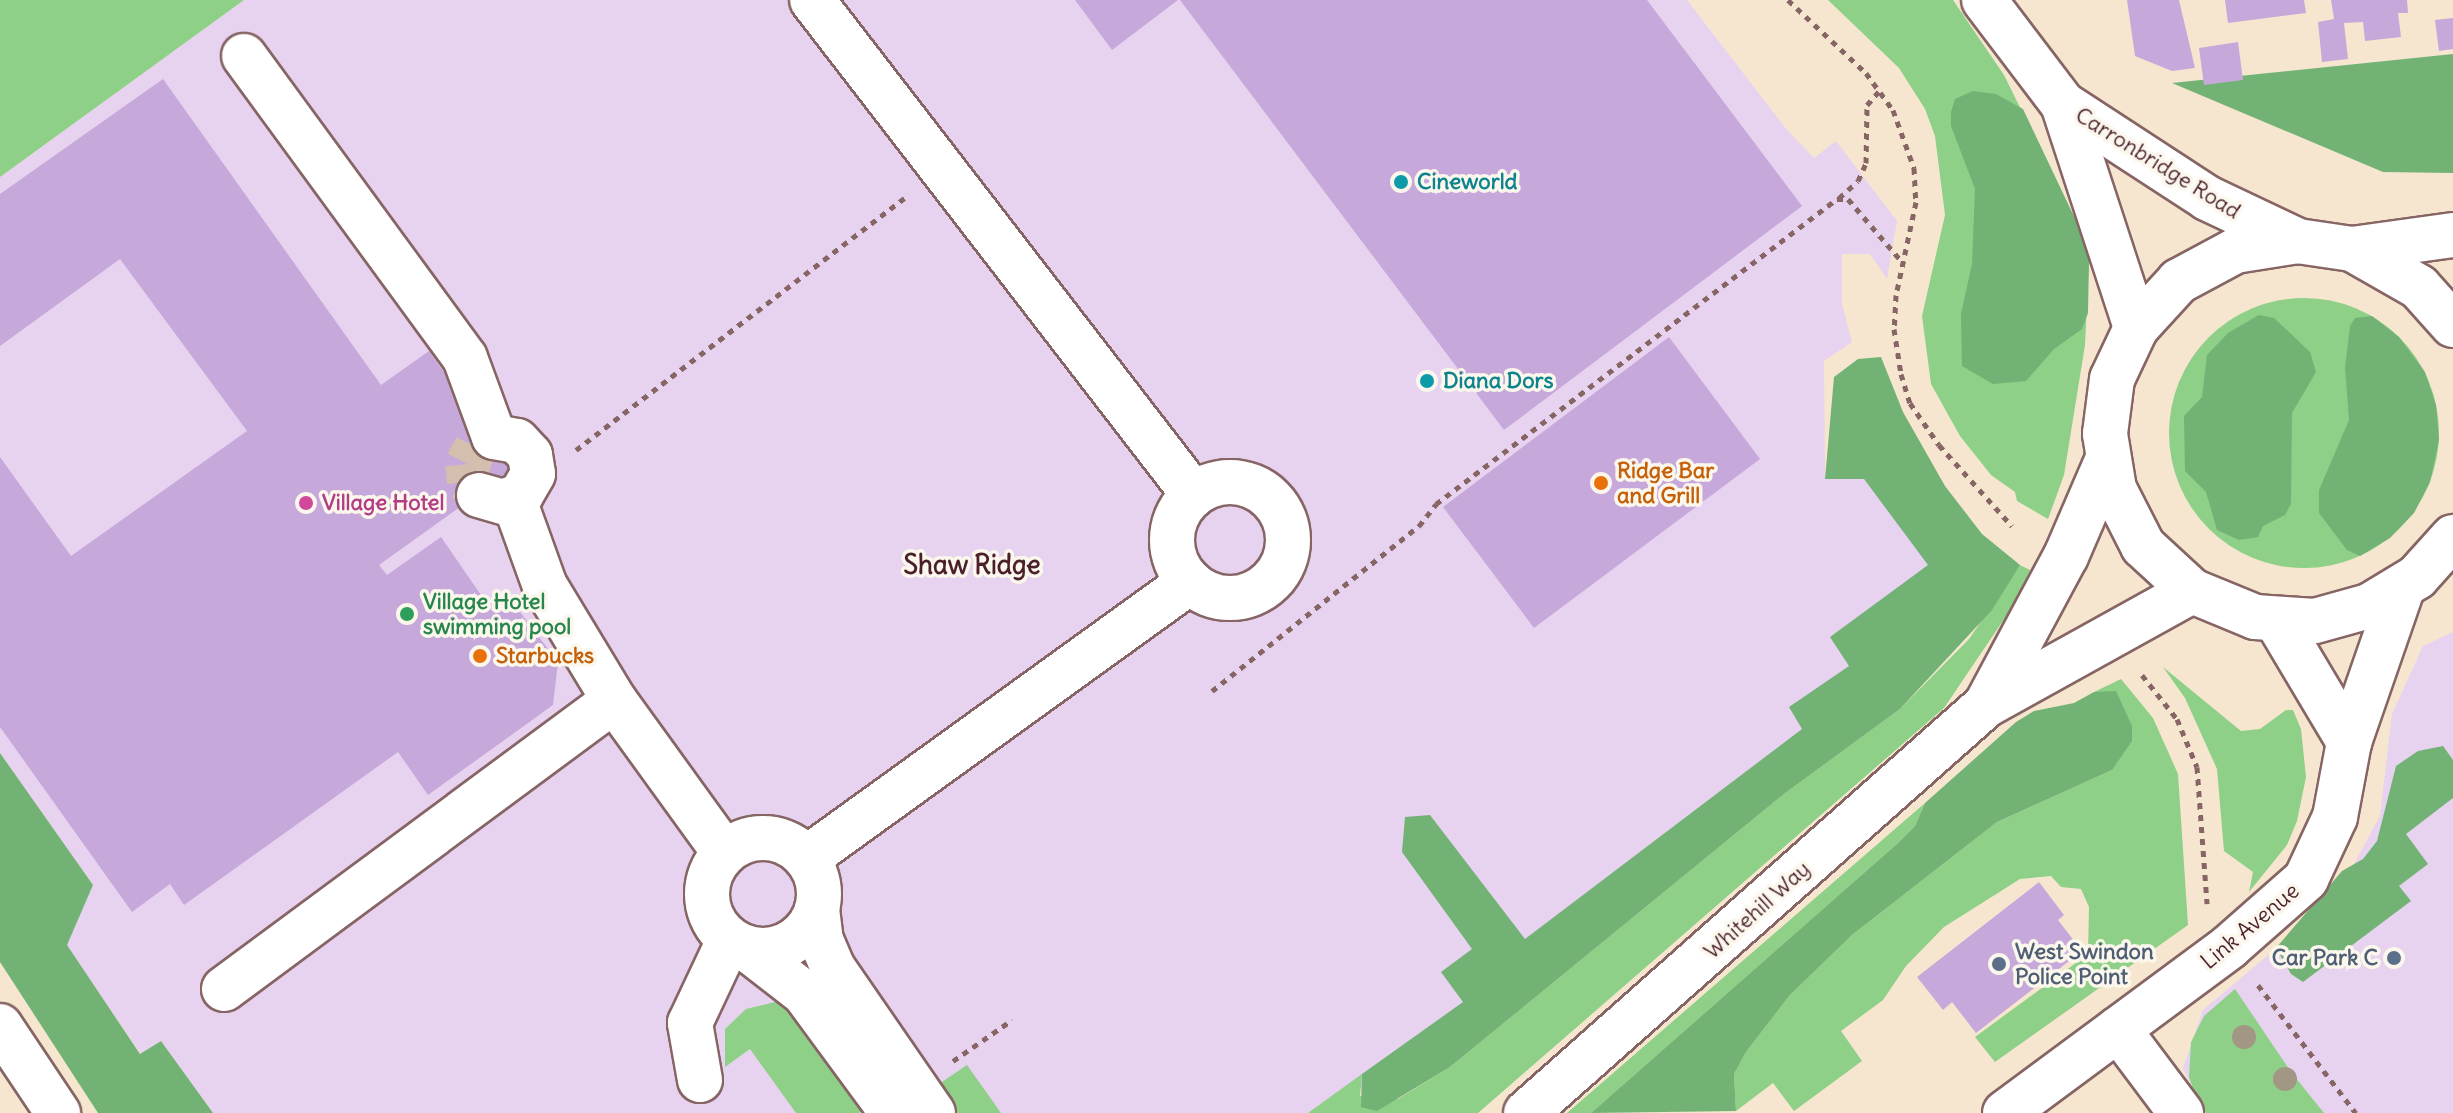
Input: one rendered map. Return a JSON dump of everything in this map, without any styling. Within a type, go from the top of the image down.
[{"type":"street","points":[[812,0],[1194,495]]},
{"type":"street","name":"Carronbridge Road","points":[[1984,0],[2063,104],[2136,328]]},
{"type":"street","points":[[244,56],[465,358],[494,437],[517,441],[530,455],[507,493],[545,586],[614,700],[724,852]]},
{"type":"street","name":"Carronbridge Road","points":[[2063,104],[2207,198],[2298,241]]},
{"type":"street","points":[[2453,235],[2352,249],[2298,241],[2246,249],[2206,264],[2179,281],[2136,328],[2122,352],[2106,405],[2107,461],[2126,519],[2143,546],[2192,591],[2233,611],[2277,621],[2352,613],[2424,580],[2453,537]]},
{"type":"street","points":[[2352,249],[2410,280],[2453,325]]},
{"type":"street","name":"Whitehill Way","points":[[1986,705],[2066,556],[2107,461]]},
{"type":"street","points":[[1235,482],[1262,491],[1282,513],[1288,541],[1281,569],[1255,592],[1221,597],[1190,582],[1177,561],[1172,537],[1179,514],[1194,495],[1235,482]]},
{"type":"street","name":"Link Avenue","points":[[2005,1113],[2277,908],[2322,852],[2335,817],[2349,742],[2424,580]]},
{"type":"street","points":[[807,858],[1190,582]]},
{"type":"street","name":"Whitehill Way","points":[[1526,1113],[1986,705],[2192,591]]},
{"type":"street","points":[[2277,621],[2349,742]]},
{"type":"street","points":[[224,989],[614,700]]},
{"type":"street","points":[[892,1113],[804,993],[717,928],[706,897],[708,881],[724,852],[767,837],[795,847],[807,858],[816,873],[821,940],[833,968],[933,1113]]},
{"type":"street","points":[[738,944],[764,951],[798,939],[817,909]]},
{"type":"street","points":[[700,1080],[690,1023],[738,944]]},
{"type":"street","points":[[0,1026],[58,1113]]},
{"type":"street","points":[[2118,1029],[2181,1113]]},
{"type":"path","points":[[1788,0],[1880,90],[1893,110],[1914,168],[1915,219],[1894,329],[1910,403],[1939,445],[2012,526]]},
{"type":"path","points":[[1212,691],[1419,526],[1436,504],[1858,181],[1866,163],[1867,105],[1880,90]]},
{"type":"path","points":[[507,493],[944,169]]},
{"type":"path","points":[[1837,199],[1848,199],[1904,264]]},
{"type":"path","points":[[2141,674],[2177,719],[2197,767],[2208,912],[2229,947],[2356,1113]]},
{"type":"shaded area","points":[[244,0],[1687,0],[1787,130],[1814,158],[1836,141],[1897,221],[1887,279],[1870,254],[1842,254],[1842,304],[1852,342],[1824,361],[1825,478],[1864,479],[1929,565],[1812,731],[1474,1008],[1328,1113],[213,1113],[161,1041],[141,1054],[66,945],[93,885],[0,753],[0,177]]},
{"type":"shaded area","points":[[2453,632],[2453,1113],[2204,1113],[2183,1068],[2203,1010],[2335,899],[2380,816],[2392,714],[2423,646]]},
{"type":"green space","points":[[0,0],[244,0],[0,177]]},
{"type":"green space","points":[[1828,0],[1953,0],[2004,75],[2079,227],[2089,261],[2085,345],[2064,475],[2048,519],[2017,501],[2015,492],[1991,475],[1960,436],[1931,384],[1922,316],[1945,215],[1935,136],[1925,109],[1899,68]]},
{"type":"green space","points":[[2453,54],[2453,173],[2383,172],[2172,83]]},
{"type":"green space","points":[[1973,91],[1996,94],[2023,109],[2079,227],[2089,261],[2088,313],[2082,329],[2054,349],[2026,381],[1993,384],[1962,366],[1961,314],[1972,264],[1975,189],[1951,126],[1951,112],[1955,99]]},
{"type":"green space","points":[[2317,298],[2356,308],[2379,320],[2400,337],[2417,358],[2429,381],[2437,407],[2437,459],[2429,485],[2417,508],[2400,529],[2379,546],[2356,558],[2317,568],[2291,568],[2240,552],[2218,538],[2199,519],[2179,485],[2171,459],[2169,420],[2185,369],[2199,347],[2218,328],[2252,308],[2278,300]]},
{"type":"green space","points":[[2259,315],[2274,318],[2310,352],[2316,372],[2292,413],[2291,504],[2285,515],[2263,526],[2258,537],[2239,540],[2217,530],[2206,492],[2185,471],[2184,416],[2202,397],[2207,355],[2228,333]]},
{"type":"green space","points":[[2372,316],[2399,337],[2425,372],[2436,405],[2439,440],[2430,482],[2414,513],[2390,538],[2360,556],[2347,550],[2319,513],[2319,490],[2349,420],[2345,368],[2350,326],[2355,318]]},
{"type":"green space","points":[[1881,357],[1903,412],[1945,486],[1982,534],[2020,565],[1992,610],[1900,709],[1784,794],[1450,1067],[1377,1111],[1361,1107],[1362,1074],[1463,1002],[1441,972],[1472,949],[1402,852],[1405,817],[1430,815],[1525,939],[1802,729],[1789,707],[1849,666],[1830,637],[1928,565],[1864,479],[1825,479],[1834,377],[1858,359]]},
{"type":"green space","points":[[2020,565],[2030,570],[2017,600],[1944,708],[1478,1113],[1308,1113],[1362,1074],[1360,1096],[1398,1099],[1450,1067],[1784,794],[1900,709],[1969,639]]},
{"type":"green space","points":[[2163,667],[2241,731],[2260,729],[2286,710],[2293,710],[2301,729],[2306,777],[2297,821],[2287,845],[2249,892],[2253,872],[2224,851],[2217,769],[2185,698]]},
{"type":"green space","points":[[2121,679],[2153,718],[2178,774],[2188,925],[1995,1062],[1975,1037],[2088,954],[2089,907],[2081,889],[2061,887],[2051,876],[2020,879],[1944,927],[1906,966],[1883,1000],[1841,1031],[1862,1061],[1794,1111],[1773,1083],[1736,1111],[1734,1074],[1746,1052],[1790,995],[1852,935],[1997,822],[2112,770],[2116,692],[2094,692]]},
{"type":"green space","points":[[2116,691],[2132,726],[2132,741],[2112,770],[1997,822],[1852,935],[1790,995],[1746,1052],[1734,1074],[1736,1111],[1591,1113],[1898,843],[1915,826],[1925,803],[2016,722],[2034,711],[2074,703],[2094,692]]},
{"type":"green space","points":[[2443,746],[2453,760],[2453,798],[2406,834],[2428,864],[2399,886],[2411,901],[2303,982],[2291,974],[2276,948],[2342,871],[2363,859],[2377,841],[2396,766],[2418,751]]},
{"type":"green space","points":[[0,753],[93,885],[67,945],[140,1054],[161,1041],[213,1113],[98,1113],[0,962]]},
{"type":"green space","points":[[1925,803],[1915,826],[1898,843],[1591,1113],[1567,1113]]},
{"type":"green space","points":[[2235,989],[2291,1072],[2324,1113],[2206,1113],[2198,1102],[2189,1077],[2191,1042],[2204,1016]]},
{"type":"green space","points":[[775,1002],[792,1006],[873,1103],[859,1113],[796,1113],[750,1049],[725,1067],[725,1029],[746,1009]]},
{"type":"green space","points":[[967,1065],[1001,1113],[956,1113],[936,1086]]},
{"type":"building","points":[[1075,0],[1178,0],[1112,50]]},
{"type":"building","points":[[1180,0],[1647,0],[1802,206],[1504,430]]},
{"type":"building","points":[[2127,0],[2179,0],[2195,68],[2172,71],[2135,56]]},
{"type":"building","points":[[2225,0],[2304,0],[2306,13],[2228,23]]},
{"type":"building","points":[[2331,0],[2407,0],[2408,13],[2398,13],[2401,37],[2365,41],[2363,22],[2344,23],[2348,59],[2322,62],[2318,22],[2334,19]]},
{"type":"building","points":[[2453,18],[2453,49],[2439,51],[2435,20]]},
{"type":"building","points":[[2238,42],[2243,80],[2204,85],[2199,48]]},
{"type":"building","name":"Village Hotel","points":[[163,79],[381,385],[429,351],[513,469],[379,565],[387,575],[441,537],[492,611],[520,612],[558,662],[553,705],[428,795],[398,752],[184,905],[170,884],[132,912],[0,727],[0,457],[71,556],[247,431],[120,259],[0,346],[0,194]]},
{"type":"building","name":"Ridge Bar and Grill","points":[[1669,337],[1760,459],[1534,628],[1443,507]]},
{"type":"building","name":"West Swindon Police Point","points":[[2039,882],[2064,915],[2058,920],[2082,951],[1976,1033],[1952,1002],[1943,1010],[1917,977]]},
{"type":"tunnel","points":[[479,495],[469,482],[467,464],[476,447],[494,437]]},
{"type":"place","name":"Cineworld","points":[[1401,182]]},
{"type":"place","name":"Diana Dors","points":[[1427,381]]},
{"type":"place","name":"Ridge Bar and Grill","points":[[1601,483]]},
{"type":"place","name":"Village Hotel","points":[[306,503]]},
{"type":"place","name":"Village Hotel swimming pool","points":[[407,614]]},
{"type":"place","name":"Starbucks","points":[[480,656]]},
{"type":"place","name":"Car Park C","points":[[2394,958]]},
{"type":"place","name":"West Swindon Police Point","points":[[1999,964]]},
{"type":"district","name":"Shaw Ridge","points":[[972,565]]}]
